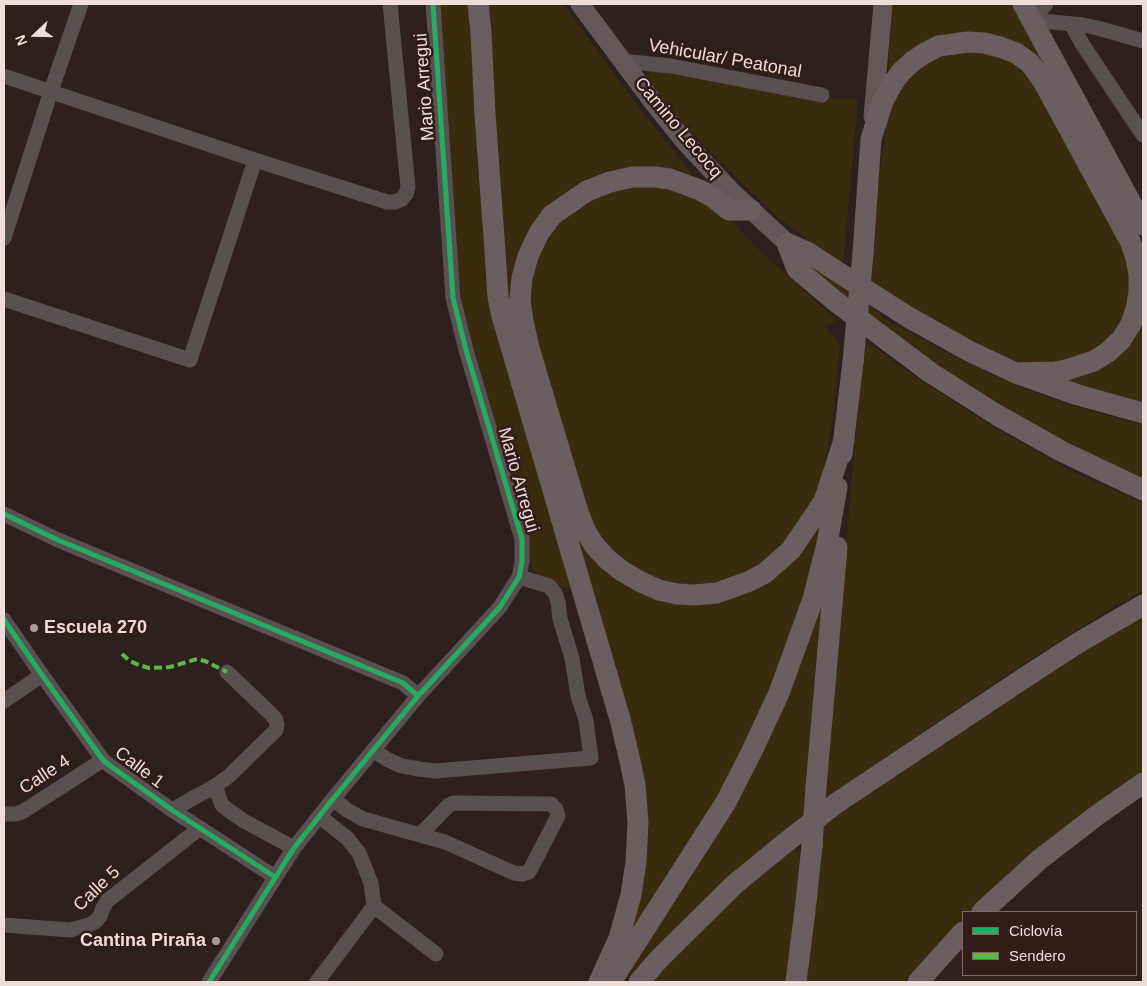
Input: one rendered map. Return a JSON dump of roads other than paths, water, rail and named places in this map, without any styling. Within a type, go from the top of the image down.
[{"type":"highway","points":[[478,4],[484,114],[500,307],[620,719],[635,785],[638,822],[636,862],[631,895],[619,938],[599,982]]},
{"type":"highway","points":[[1027,12],[1143,225]]},
{"type":"highway","points":[[611,982],[726,802],[779,693],[813,599],[827,544],[844,440],[863,253],[871,138],[883,101],[901,72],[913,61],[939,46],[968,42],[984,43],[1000,47],[1030,63],[1043,81],[1130,241],[1136,258],[1139,274],[1137,306],[1131,324],[1121,340],[1094,361],[1066,370],[1049,373],[1016,373]]},
{"type":"highway","points":[[751,210],[729,210],[713,197],[700,190],[670,179],[633,177],[610,182],[587,191],[552,215],[539,233],[528,256],[522,278],[520,300],[523,321],[529,348],[585,530],[594,545],[622,572],[634,579],[658,590],[676,594],[717,593],[750,581],[765,573],[791,550],[824,501],[844,440]]},
{"type":"highway","points":[[787,243],[807,252],[908,318],[971,352],[1016,373],[1078,395],[1143,414]]},
{"type":"highway","points":[[787,243],[798,269],[843,306],[931,372],[998,415],[1046,442],[1143,490]]},
{"type":"highway","points":[[796,982],[812,846],[834,574],[844,478],[844,440]]},
{"type":"highway","points":[[639,982],[665,953],[736,884],[784,843],[835,804],[1034,671],[1143,605]]},
{"type":"highway","points":[[983,911],[1039,860],[1143,783]]},
{"type":"highway","points":[[918,982],[962,933]]},
{"type":"main road","name":"Camino Lecocq","points":[[580,4],[686,143],[732,192],[787,243]]},
{"type":"main road","points":[[871,138],[883,4]]},
{"type":"street","points":[[4,238],[81,4]]},
{"type":"street","points":[[4,76],[255,160],[387,202],[395,202],[402,199],[408,187],[390,4]]},
{"type":"street","name":"Mario Arregui","points":[[209,982],[294,848],[418,696],[500,608],[519,577],[522,562],[522,539],[466,350],[453,298],[433,4]]},
{"type":"street","points":[[1027,12],[1046,4]]},
{"type":"street","points":[[1027,12],[1070,24],[1098,28],[1143,41]]},
{"type":"street","points":[[1070,24],[1143,136]]},
{"type":"street","name":"Vehicular/ Peatonal","points":[[622,61],[671,66],[822,95]]},
{"type":"street","points":[[4,299],[190,360],[255,160]]},
{"type":"street","points":[[4,514],[58,540],[403,683],[418,696]]},
{"type":"street","points":[[373,750],[388,760],[402,766],[435,770],[591,758],[586,720],[578,696],[572,658],[560,619],[558,602],[549,586],[519,577]]},
{"type":"street","name":"Calle 1","points":[[4,620],[103,760],[172,810],[276,877]]},
{"type":"street","points":[[172,810],[229,776],[276,730],[276,720],[272,714],[227,672]]},
{"type":"street","points":[[4,701],[42,675]]},
{"type":"street","name":"Calle 4","points":[[4,814],[22,812],[103,760]]},
{"type":"street","points":[[215,786],[222,804],[228,810],[244,821],[294,848]]},
{"type":"street","points":[[333,799],[363,819],[420,835],[445,842],[514,873],[522,874],[529,872],[558,816],[556,809],[551,804],[459,802],[449,805],[420,835]]},
{"type":"street","points":[[319,816],[347,838],[359,853],[370,883],[374,906],[436,954]]},
{"type":"street","name":"Calle 5","points":[[4,925],[70,930],[88,925],[96,921],[100,916],[106,901],[200,828]]},
{"type":"street","points":[[317,982],[374,906]]},
{"type":"place","name":"Escuela 270","points":[[34,628]]},
{"type":"place","name":"Cantina Piraña","points":[[216,941]]}]
